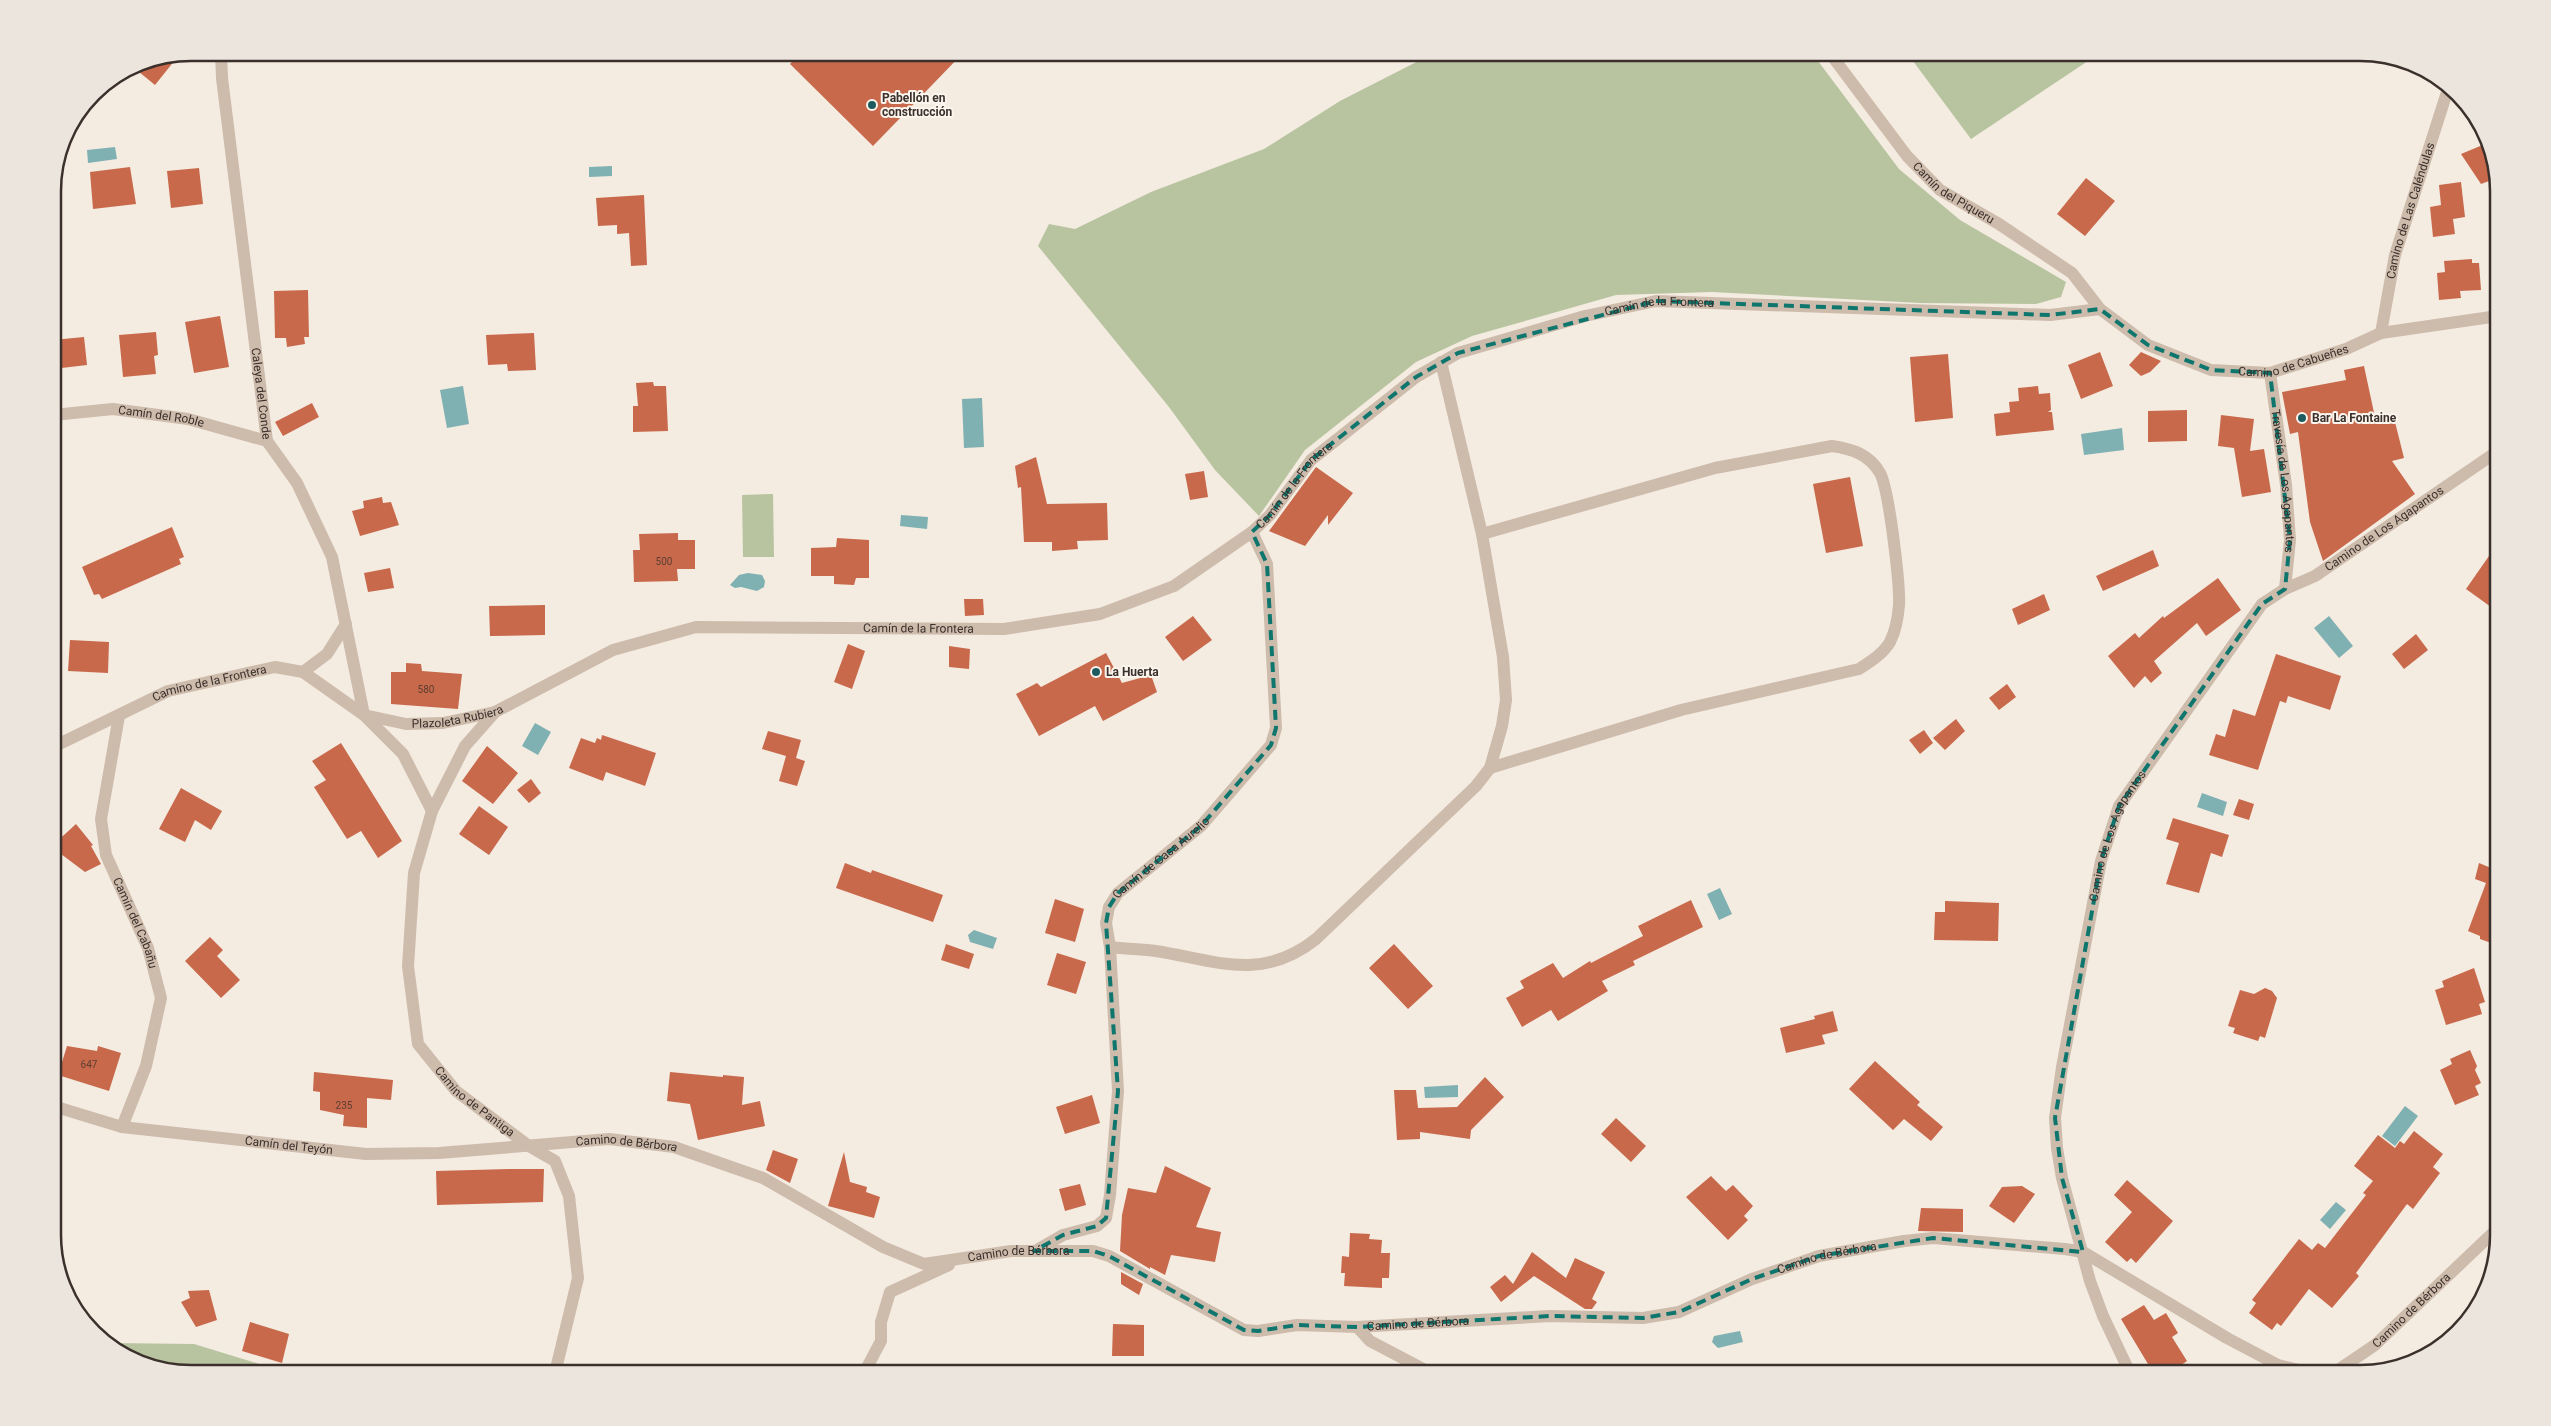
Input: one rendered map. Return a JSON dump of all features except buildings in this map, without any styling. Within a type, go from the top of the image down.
[{"type":"street","name":"Caleya del Conde","points":[[222,61],[223,88],[267,441],[297,483],[332,557],[364,715]]},
{"type":"street","name":"Camín del Piqueru","points":[[1836,61],[1907,156],[1940,190],[1999,224],[2072,273],[2100,309]]},
{"type":"street","name":"Camino de Las Caléndulas","points":[[2381,333],[2395,254],[2446,94]]},
{"type":"street","name":"Camín de la Frontera","points":[[495,712],[613,650],[696,627],[1004,629],[1100,614],[1174,586],[1252,532],[1270,515],[1311,460],[1416,377],[1458,352],[1585,316],[1656,301],[2050,316],[2100,309]]},
{"type":"street","name":"Camino de Cabueñes","points":[[2100,309],[2148,345],[2211,370],[2270,373],[2346,349],[2381,333],[2489,317]]},
{"type":"street","points":[[1110,947],[1154,951],[1229,965],[1271,964],[1289,957],[1316,939],[1455,808],[1490,768],[1506,700],[1503,657],[1482,534],[1441,362]]},
{"type":"street","name":"Travesía de Los Agapantos","points":[[2270,373],[2286,485],[2290,540],[2285,589]]},
{"type":"street","name":"Camín del Roble","points":[[62,414],[113,408],[188,419],[267,441]]},
{"type":"street","points":[[1482,534],[1714,468],[1832,446],[1850,449],[1863,455],[1873,464],[1885,484],[1899,602],[1897,624],[1889,643],[1877,658],[1859,669],[1681,710],[1490,768]]},
{"type":"street","name":"Camino de Los Agapantos","points":[[2126,1365],[2103,1316],[2090,1281],[2062,1178],[2055,1118],[2062,1067],[2101,861],[2119,806],[2262,604],[2285,589],[2315,576],[2489,457]]},
{"type":"street","name":"Camín de Casa Aurelio","points":[[1034,1251],[1063,1236],[1097,1226],[1106,1218],[1110,1195],[1118,1092],[1110,947],[1106,923],[1109,907],[1118,893],[1201,826],[1271,745],[1276,728],[1267,564],[1252,532]]},
{"type":"street","points":[[303,672],[327,654],[346,624]]},
{"type":"street","name":"Camino de la Frontera","points":[[62,742],[168,691],[276,668],[303,672],[364,715]]},
{"type":"street","name":"Plazoleta Rubiera","points":[[364,715],[406,724],[443,724],[495,712]]},
{"type":"street","name":"Plazoleta Rubiera","points":[[432,811],[465,746],[495,712]]},
{"type":"street","name":"Plazoleta Rubiera","points":[[364,715],[403,754],[432,811]]},
{"type":"street","name":"Camín del Cabañu","points":[[119,716],[101,819],[106,855],[148,948],[161,998],[146,1066],[122,1127]]},
{"type":"street","name":"Camino de Pantiga","points":[[432,811],[414,873],[408,966],[418,1044],[456,1091],[528,1146],[555,1161],[569,1196],[578,1278],[557,1365]]},
{"type":"street","name":"Camín del Teyón","points":[[62,1109],[122,1127],[366,1154],[439,1153],[528,1146]]},
{"type":"street","name":"Camino de Bérbora","points":[[528,1146],[609,1138],[674,1147],[762,1178],[882,1247],[924,1264],[1011,1252],[1094,1252],[1108,1256],[1244,1330],[1297,1325],[1357,1327],[1550,1316],[1643,1318],[1679,1312],[1752,1280],[1819,1256],[1904,1241],[1933,1238],[2083,1252],[2278,1365]]},
{"type":"street","name":"Camino de Bérbora","points":[[2348,1365],[2375,1345],[2490,1236]]},
{"type":"street","points":[[869,1365],[881,1341],[881,1322],[890,1292],[965,1258]]},
{"type":"street","points":[[1357,1327],[1370,1341],[1414,1365]]},
{"type":"highlighted area","points":[[1656,301],[2050,315],[2100,309],[2148,345],[2211,370],[2270,373],[2290,540],[2285,589],[2262,604],[2119,806],[2101,861],[2055,1118],[2062,1178],[2083,1252],[1933,1238],[1819,1256],[1752,1279],[1679,1312],[1643,1318],[1550,1316],[1357,1327],[1297,1325],[1258,1331],[1244,1330],[1109,1256],[1093,1251],[1034,1251],[1063,1235],[1097,1226],[1106,1218],[1118,1091],[1106,923],[1109,907],[1118,893],[1201,826],[1271,745],[1276,728],[1267,564],[1252,532],[1270,515],[1311,460],[1416,377],[1458,353]]},
{"type":"green space","points":[[1418,61],[1818,61],[1899,169],[1960,220],[2066,282],[2061,297],[2036,304],[1920,303],[1712,292],[1616,295],[1472,336],[1416,362],[1305,450],[1259,516],[1215,470],[1169,407],[1038,246],[1049,224],[1075,229],[1151,192],[1264,149],[1340,101]]},
{"type":"green space","points":[[1913,61],[2088,61],[1971,139]]},
{"type":"green space","points":[[773,494],[774,557],[743,557],[742,495]]},
{"type":"green space","points":[[120,1343],[194,1344],[263,1365],[175,1364],[142,1355]]},
{"type":"water","points":[[115,147],[117,159],[88,163],[87,150]]},
{"type":"water","points":[[612,166],[612,176],[589,177],[589,167]]},
{"type":"water","points":[[463,386],[469,424],[447,428],[440,390]]},
{"type":"water","points":[[982,398],[984,447],[964,448],[962,399]]},
{"type":"water","points":[[2122,428],[2124,450],[2084,455],[2081,434]]},
{"type":"water","points":[[901,515],[928,517],[927,529],[900,526]]},
{"type":"water","points":[[748,573],[762,575],[765,581],[764,587],[757,591],[741,587],[735,588],[730,585],[739,575]]},
{"type":"water","points":[[2329,616],[2353,646],[2339,658],[2314,628]]},
{"type":"water","points":[[535,723],[551,732],[538,755],[522,746]]},
{"type":"water","points":[[2202,793],[2227,802],[2223,816],[2197,807]]},
{"type":"water","points":[[1720,888],[1732,914],[1719,920],[1707,894]]},
{"type":"water","points":[[974,930],[997,938],[993,949],[970,942],[968,935]]},
{"type":"water","points":[[1458,1085],[1458,1097],[1425,1098],[1424,1087]]},
{"type":"water","points":[[2405,1106],[2418,1116],[2395,1146],[2382,1136]]},
{"type":"water","points":[[2336,1202],[2346,1210],[2330,1229],[2320,1220]]},
{"type":"water","points":[[1740,1331],[1743,1342],[1718,1348],[1712,1342],[1714,1336]]},
{"type":"place","name":"Pabellón en construcción","points":[[872,105]]},
{"type":"place","name":"Bar La Fontaine","points":[[2302,418]]},
{"type":"place","name":"La Huerta","points":[[1096,672]]}]
